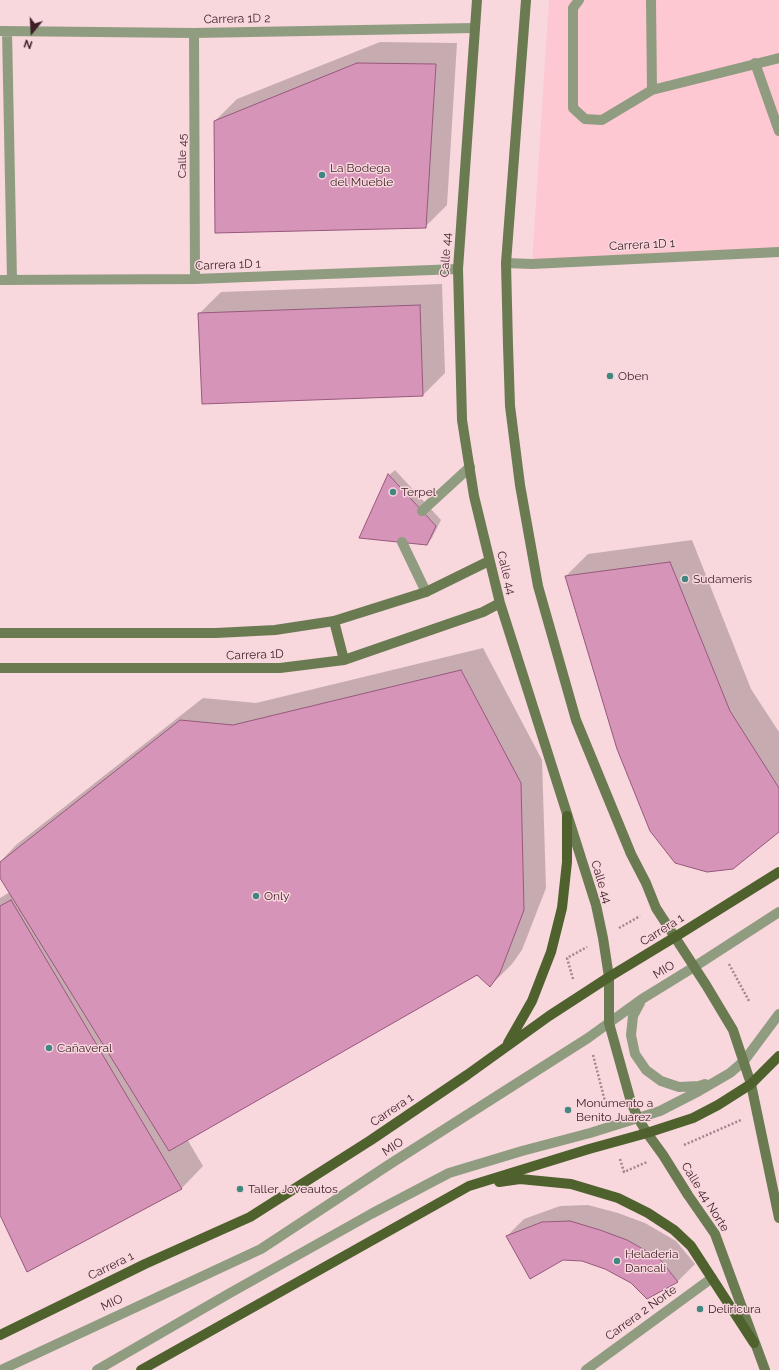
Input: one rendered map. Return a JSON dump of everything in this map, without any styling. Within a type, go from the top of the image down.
[{"type":"main road","name":"Calle 44","points":[[477,0],[458,269],[462,420],[474,496],[489,561],[500,603],[596,905],[608,977],[610,1023],[627,1092],[646,1133]]},
{"type":"main road","points":[[526,0],[506,263],[510,406],[520,485],[538,586],[576,720],[631,854],[646,883],[656,908],[676,937],[733,1030],[752,1084],[779,1218]]},
{"type":"main road","name":"Carrera 1D","points":[[0,633],[216,633],[275,630],[334,621],[426,592],[489,561]]},
{"type":"main road","name":"Carrera 1D","points":[[0,668],[280,668],[344,660],[483,612],[500,603]]},
{"type":"main road","points":[[334,621],[344,660]]},
{"type":"main road","points":[[506,1046],[532,1001],[551,952],[562,908],[567,862],[567,816]]},
{"type":"main road","name":"Carrera 1","points":[[0,1335],[145,1264],[250,1217],[371,1140],[608,977],[676,937],[779,872]]},
{"type":"main road","points":[[141,1370],[469,1186],[693,1118],[718,1105],[752,1084],[779,1056]]},
{"type":"main road","name":"Calle 44 Norte","points":[[646,1133],[663,1155],[715,1234],[764,1370]]},
{"type":"main road","points":[[469,1186],[520,1179],[571,1184],[618,1198],[648,1213],[674,1230],[691,1246],[754,1342]]},
{"type":"street","points":[[578,0],[573,8],[573,108],[585,119],[602,120],[652,90],[779,58]]},
{"type":"street","points":[[651,0],[652,90]]},
{"type":"street","name":"Carrera 1D 2","points":[[3,31],[194,33],[475,28]]},
{"type":"street","points":[[3,31],[12,280]]},
{"type":"street","name":"Calle 45","points":[[194,33],[195,279]]},
{"type":"street","points":[[755,63],[779,131]]},
{"type":"street","name":"Carrera 1D 1","points":[[506,263],[532,264],[779,252]]},
{"type":"street","name":"Carrera 1D 1","points":[[0,280],[195,279],[458,269]]},
{"type":"street","points":[[422,510],[470,467]]},
{"type":"street","points":[[402,542],[426,592]]},
{"type":"street","name":"MIO","points":[[1,1370],[261,1249],[390,1164],[588,1038],[642,999],[779,912]]},
{"type":"street","points":[[642,999],[633,1016],[631,1035],[635,1054],[646,1070],[661,1081],[679,1087],[699,1086],[730,1073]]},
{"type":"street","points":[[97,1370],[270,1270],[449,1173],[522,1151],[590,1133],[660,1111],[699,1091],[730,1073],[744,1061],[779,1014]]},
{"type":"street","name":"Carrera 2 Norte","points":[[586,1370],[712,1278]]},
{"type":"path","points":[[618,929],[641,916]]},
{"type":"path","points":[[573,979],[567,958],[587,946]]},
{"type":"path","points":[[726,959],[748,1001]]},
{"type":"path","points":[[593,1054],[608,1110]]},
{"type":"path","points":[[684,1145],[742,1119]]},
{"type":"path","points":[[620,1158],[624,1172],[649,1161]]},
{"type":"shaded area","points":[[549,0],[779,0],[779,252],[532,264]]},
{"type":"building","name":"La Bodega del Mueble","points":[[357,63],[436,64],[426,228],[215,233],[214,121]]},
{"type":"building","points":[[420,305],[423,396],[202,404],[198,313]]},
{"type":"building","name":"Terpel","points":[[388,474],[436,526],[427,545],[359,538]]},
{"type":"building","points":[[670,562],[730,711],[779,788],[779,832],[733,869],[707,872],[675,863],[650,831],[617,749],[565,576]]},
{"type":"building","points":[[461,670],[521,783],[524,910],[500,973],[490,987],[477,975],[169,1151],[0,878],[0,862],[180,720],[233,725]]},
{"type":"building","name":"Cañaveral","points":[[11,900],[182,1189],[27,1272],[0,1215],[0,906]]},
{"type":"building","name":"Heladeria Dancali","points":[[570,1221],[627,1240],[659,1258],[678,1282],[647,1299],[631,1283],[605,1269],[582,1261],[563,1260],[530,1279],[506,1236],[542,1222]]},
{"type":"place","name":"La Bodega del Mueble","points":[[322,175]]},
{"type":"place","name":"Oben","points":[[610,376]]},
{"type":"place","name":"Terpel","points":[[393,492]]},
{"type":"place","name":"Sudameris","points":[[685,579]]},
{"type":"place","name":"Only","points":[[256,896]]},
{"type":"place","name":"Cañaveral","points":[[49,1048]]},
{"type":"place","name":"Monumento a Benito Juarez","points":[[568,1110]]},
{"type":"place","name":"Taller Joveautos","points":[[240,1189]]},
{"type":"place","name":"Heladeria Dancali","points":[[617,1261]]},
{"type":"place","name":"Deliricura","points":[[700,1309]]}]
